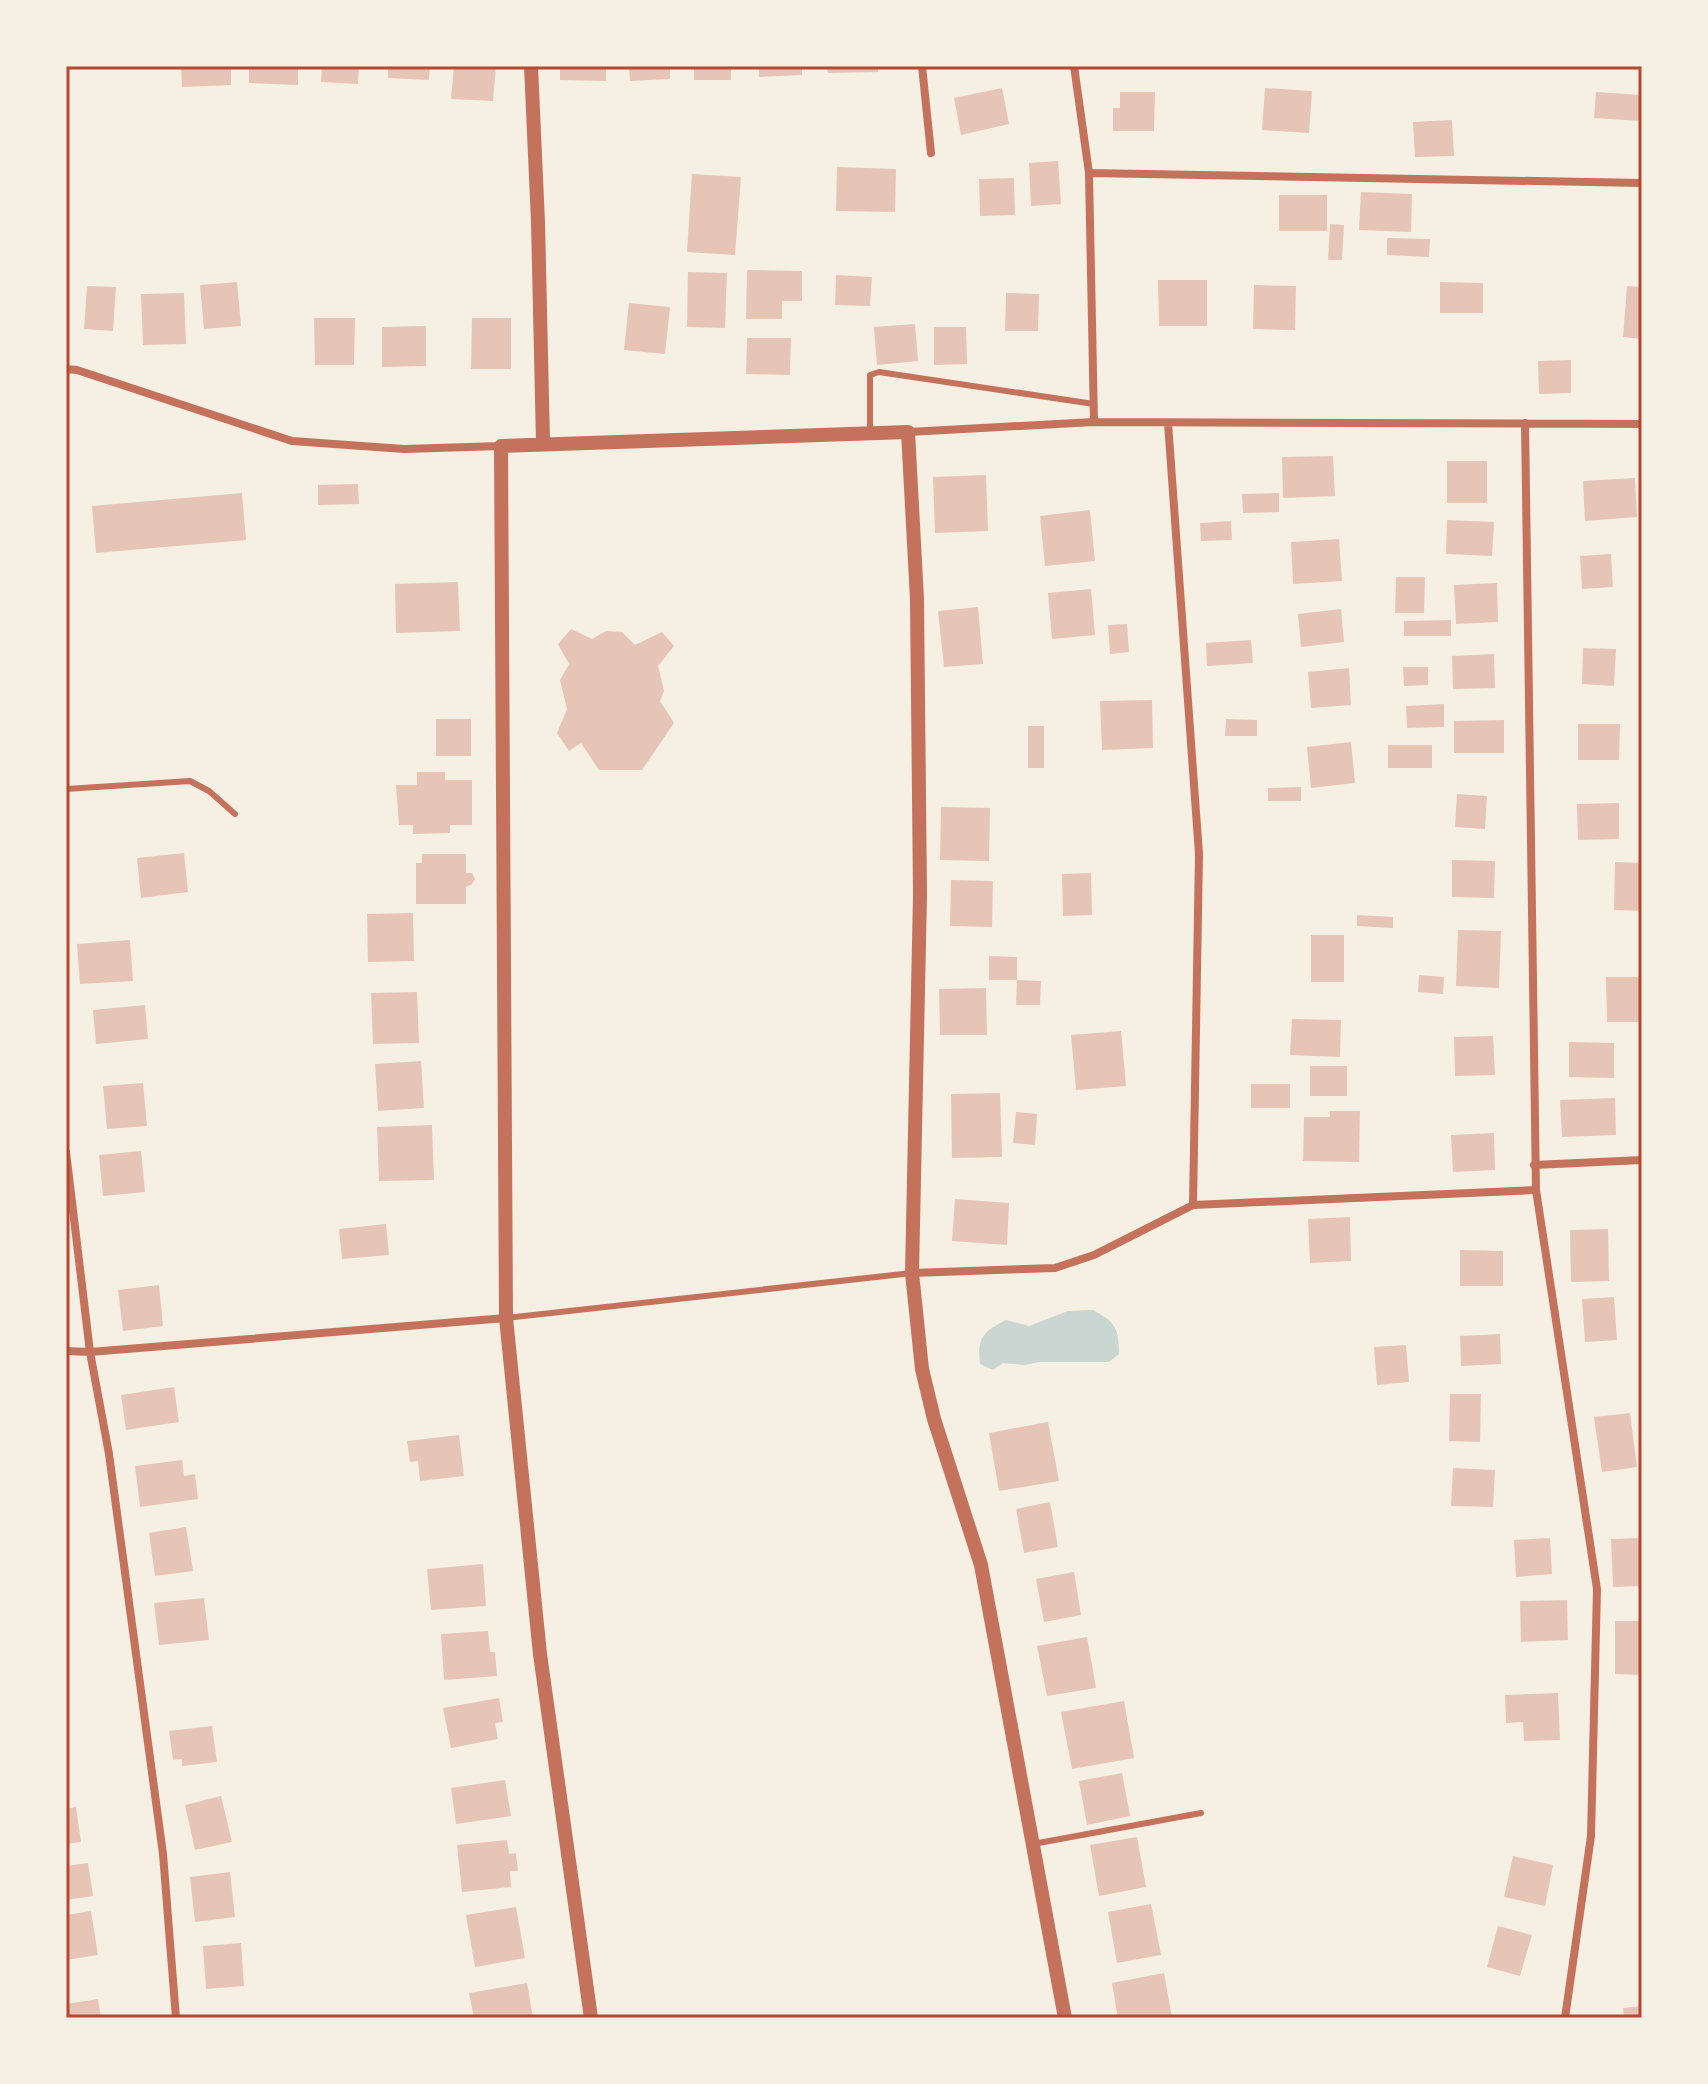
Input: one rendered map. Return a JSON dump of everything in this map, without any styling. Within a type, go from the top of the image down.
[{"type":"street","points":[[531,66],[543,442]]},
{"type":"street","points":[[922,66],[931,153]]},
{"type":"street","points":[[1074,66],[1089,173],[1094,422]]},
{"type":"street","points":[[1089,173],[1642,183]]},
{"type":"street","points":[[66,369],[292,441],[404,449],[543,442],[870,434],[1094,422],[1642,424]]},
{"type":"street","points":[[1168,423],[1199,854],[1193,1205]]},
{"type":"street","points":[[1525,423],[1534,1165],[1597,1589],[1591,1836],[1565,2018]]},
{"type":"street","points":[[908,432],[917,599],[920,895],[912,1273],[922,1369],[934,1419],[981,1565],[1065,2018]]},
{"type":"street","points":[[501,446],[506,1318],[539,1640],[591,2018]]},
{"type":"street","points":[[66,1152],[90,1352],[109,1454],[163,1854],[176,2018]]},
{"type":"street","points":[[1534,1165],[1642,1160]]},
{"type":"street","points":[[912,1273],[1055,1268],[1094,1255],[1193,1205],[1536,1190]]},
{"type":"street","points":[[66,1351],[90,1352],[506,1318]]},
{"type":"lane","points":[[870,434],[870,375],[879,372],[1094,404]]},
{"type":"lane","points":[[66,789],[190,781],[209,791],[235,814]]},
{"type":"lane","points":[[506,1318],[912,1273]]},
{"type":"lane","points":[[1033,1844],[1201,1813]]},
{"type":"shaded area","points":[[1093,1310],[1111,1322],[1117,1332],[1119,1354],[1109,1362],[1003,1363],[993,1370],[980,1364],[983,1336],[1006,1320],[1029,1326],[1068,1311]]},
{"type":"building","points":[[181,66],[231,66],[231,85],[182,87]]},
{"type":"building","points":[[249,66],[298,66],[298,85],[249,83]]},
{"type":"building","points":[[322,66],[359,66],[358,84],[321,82]]},
{"type":"building","points":[[388,66],[430,66],[429,80],[388,78]]},
{"type":"building","points":[[454,66],[496,66],[493,101],[451,99]]},
{"type":"building","points":[[560,66],[606,66],[606,81],[560,80]]},
{"type":"building","points":[[629,66],[670,66],[670,79],[630,81]]},
{"type":"building","points":[[694,66],[731,66],[731,80],[694,80]]},
{"type":"building","points":[[759,66],[802,66],[802,75],[759,77]]},
{"type":"building","points":[[827,66],[878,66],[878,72],[828,73]]},
{"type":"building","points":[[1002,88],[1009,124],[961,135],[954,98]]},
{"type":"building","points":[[1265,88],[1312,91],[1309,133],[1262,130]]},
{"type":"building","points":[[1120,92],[1155,92],[1154,131],[1113,131],[1113,108],[1120,108]]},
{"type":"building","points":[[1596,92],[1642,95],[1642,121],[1594,118]]},
{"type":"building","points":[[1452,120],[1454,156],[1415,157],[1413,122]]},
{"type":"building","points":[[1058,161],[1061,204],[1031,206],[1029,163]]},
{"type":"building","points":[[837,167],[896,169],[895,212],[836,211]]},
{"type":"building","points":[[692,174],[741,177],[735,255],[687,252]]},
{"type":"building","points":[[1014,178],[1015,215],[980,216],[979,179]]},
{"type":"building","points":[[1361,192],[1412,194],[1411,232],[1359,230]]},
{"type":"building","points":[[1279,195],[1327,195],[1327,231],[1279,231]]},
{"type":"building","points":[[1330,224],[1344,225],[1342,260],[1328,260]]},
{"type":"building","points":[[1387,238],[1430,239],[1429,257],[1387,255]]},
{"type":"building","points":[[747,270],[802,271],[802,301],[782,301],[782,319],[746,319]]},
{"type":"building","points":[[688,272],[727,273],[725,328],[687,327]]},
{"type":"building","points":[[836,275],[872,277],[870,306],[835,305]]},
{"type":"building","points":[[1158,280],[1207,280],[1207,326],[1159,326]]},
{"type":"building","points":[[237,282],[241,326],[204,329],[200,285]]},
{"type":"building","points":[[1440,282],[1483,283],[1483,313],[1440,313]]},
{"type":"building","points":[[1254,285],[1296,286],[1295,330],[1253,329]]},
{"type":"building","points":[[87,286],[116,287],[113,331],[84,329]]},
{"type":"building","points":[[1627,286],[1642,287],[1642,339],[1623,337]]},
{"type":"building","points":[[184,293],[186,344],[143,345],[141,294]]},
{"type":"building","points":[[1006,293],[1039,294],[1038,331],[1005,331]]},
{"type":"building","points":[[629,303],[670,307],[665,354],[624,350]]},
{"type":"building","points":[[314,318],[355,318],[354,365],[315,365]]},
{"type":"building","points":[[472,318],[511,318],[511,369],[471,369]]},
{"type":"building","points":[[915,324],[918,361],[877,365],[874,327]]},
{"type":"building","points":[[426,326],[426,366],[382,367],[382,327]]},
{"type":"building","points":[[934,327],[966,327],[967,364],[934,365]]},
{"type":"building","points":[[747,338],[791,338],[790,375],[746,374]]},
{"type":"building","points":[[1571,360],[1571,393],[1539,394],[1538,361]]},
{"type":"building","points":[[1333,456],[1335,496],[1283,498],[1282,457]]},
{"type":"building","points":[[1447,461],[1487,461],[1487,503],[1447,503]]},
{"type":"building","points":[[986,475],[988,531],[935,533],[933,477]]},
{"type":"building","points":[[1635,478],[1637,517],[1585,521],[1583,481]]},
{"type":"building","points":[[358,484],[359,504],[318,505],[318,485]]},
{"type":"building","points":[[242,493],[246,540],[96,553],[92,506]]},
{"type":"building","points":[[1279,493],[1279,512],[1243,513],[1242,494]]},
{"type":"building","points":[[1090,510],[1095,561],[1045,566],[1040,516]]},
{"type":"building","points":[[1447,520],[1494,522],[1492,556],[1446,554]]},
{"type":"building","points":[[1231,521],[1232,540],[1201,541],[1200,523]]},
{"type":"building","points":[[1339,539],[1342,581],[1293,584],[1291,542]]},
{"type":"building","points":[[1611,554],[1613,587],[1582,589],[1580,556]]},
{"type":"building","points":[[1396,577],[1425,577],[1424,613],[1395,613]]},
{"type":"building","points":[[458,582],[460,631],[396,633],[395,584]]},
{"type":"building","points":[[1497,583],[1498,622],[1456,624],[1454,585]]},
{"type":"building","points":[[1091,589],[1095,635],[1052,639],[1048,593]]},
{"type":"building","points":[[978,607],[983,664],[944,667],[938,611]]},
{"type":"building","points":[[1341,609],[1344,642],[1301,647],[1298,614]]},
{"type":"building","points":[[1451,620],[1451,636],[1404,636],[1404,621]]},
{"type":"building","points":[[1127,624],[1129,652],[1110,654],[1108,625]]},
{"type":"building","points":[[571,629],[592,639],[606,631],[622,632],[635,645],[662,632],[674,646],[658,666],[664,691],[660,701],[674,723],[642,770],[599,770],[581,743],[569,751],[557,733],[567,709],[560,680],[569,664],[558,644]]},
{"type":"building","points":[[1251,640],[1253,663],[1207,666],[1206,643]]},
{"type":"building","points":[[1583,648],[1616,649],[1614,686],[1582,684]]},
{"type":"building","points":[[1494,654],[1495,688],[1453,689],[1452,656]]},
{"type":"building","points":[[1403,667],[1428,667],[1428,685],[1404,686]]},
{"type":"building","points":[[1349,668],[1351,705],[1311,708],[1308,672]]},
{"type":"building","points":[[1152,700],[1153,748],[1102,750],[1100,701]]},
{"type":"building","points":[[1444,704],[1444,727],[1407,728],[1406,706]]},
{"type":"building","points":[[436,719],[471,719],[471,756],[436,756]]},
{"type":"building","points":[[1226,719],[1257,720],[1257,736],[1225,736]]},
{"type":"building","points":[[1504,720],[1504,753],[1454,753],[1454,721]]},
{"type":"building","points":[[1578,724],[1620,724],[1619,760],[1578,760]]},
{"type":"building","points":[[1028,726],[1044,726],[1044,768],[1028,768]]},
{"type":"building","points":[[1351,742],[1355,783],[1311,788],[1307,747]]},
{"type":"building","points":[[1388,745],[1432,745],[1432,768],[1388,768]]},
{"type":"building","points":[[417,772],[445,772],[445,780],[472,780],[472,825],[450,825],[450,833],[413,834],[413,825],[399,825],[396,785],[417,785]]},
{"type":"building","points":[[1301,787],[1301,801],[1268,801],[1268,788]]},
{"type":"building","points":[[1457,794],[1487,796],[1485,829],[1455,827]]},
{"type":"building","points":[[1619,803],[1619,839],[1578,840],[1577,804]]},
{"type":"building","points":[[941,807],[990,808],[989,861],[940,860]]},
{"type":"building","points":[[184,853],[188,892],[141,898],[137,858]]},
{"type":"building","points":[[422,854],[466,854],[466,873],[472,873],[475,879],[466,887],[466,904],[416,904],[416,863],[422,863]]},
{"type":"building","points":[[1452,860],[1495,861],[1494,898],[1452,897]]},
{"type":"building","points":[[1615,862],[1642,863],[1642,911],[1614,910]]},
{"type":"building","points":[[1091,873],[1092,915],[1063,916],[1062,874]]},
{"type":"building","points":[[951,880],[993,881],[992,927],[950,926]]},
{"type":"building","points":[[413,913],[414,961],[368,962],[367,914]]},
{"type":"building","points":[[1357,915],[1393,917],[1393,928],[1357,926]]},
{"type":"building","points":[[1458,930],[1501,931],[1499,988],[1456,986]]},
{"type":"building","points":[[1311,935],[1344,935],[1344,982],[1311,982]]},
{"type":"building","points":[[130,940],[133,981],[80,984],[77,944]]},
{"type":"building","points":[[989,956],[1017,957],[1017,980],[989,980]]},
{"type":"building","points":[[1419,975],[1444,977],[1443,994],[1418,992]]},
{"type":"building","points":[[1606,977],[1642,977],[1642,1022],[1607,1022]]},
{"type":"building","points":[[1017,980],[1041,981],[1040,1005],[1016,1005]]},
{"type":"building","points":[[986,988],[987,1035],[940,1035],[939,989]]},
{"type":"building","points":[[417,992],[419,1043],[373,1044],[371,993]]},
{"type":"building","points":[[145,1005],[148,1039],[96,1044],[93,1010]]},
{"type":"building","points":[[1292,1019],[1341,1020],[1340,1057],[1290,1055]]},
{"type":"building","points":[[1121,1031],[1126,1086],[1076,1090],[1071,1035]]},
{"type":"building","points":[[1493,1036],[1495,1075],[1455,1076],[1454,1037]]},
{"type":"building","points":[[1569,1042],[1614,1043],[1614,1078],[1569,1077]]},
{"type":"building","points":[[421,1061],[424,1108],[378,1111],[375,1064]]},
{"type":"building","points":[[1310,1066],[1347,1066],[1347,1096],[1310,1096]]},
{"type":"building","points":[[143,1083],[147,1126],[107,1129],[103,1086]]},
{"type":"building","points":[[1251,1084],[1290,1084],[1290,1108],[1251,1108]]},
{"type":"building","points":[[1000,1093],[1002,1157],[952,1158],[951,1094]]},
{"type":"building","points":[[1615,1098],[1616,1135],[1562,1137],[1560,1100]]},
{"type":"building","points":[[1330,1111],[1360,1111],[1359,1162],[1303,1161],[1304,1117],[1330,1117]]},
{"type":"building","points":[[1016,1112],[1037,1114],[1035,1145],[1013,1143]]},
{"type":"building","points":[[432,1125],[434,1180],[379,1181],[377,1127]]},
{"type":"building","points":[[1494,1133],[1495,1170],[1453,1172],[1451,1135]]},
{"type":"building","points":[[141,1151],[145,1192],[103,1196],[99,1155]]},
{"type":"building","points":[[955,1199],[1009,1203],[1007,1245],[952,1241]]},
{"type":"building","points":[[1350,1217],[1351,1261],[1310,1263],[1308,1219]]},
{"type":"building","points":[[386,1224],[389,1255],[342,1259],[339,1229]]},
{"type":"building","points":[[1608,1229],[1609,1281],[1571,1282],[1570,1230]]},
{"type":"building","points":[[1460,1250],[1503,1251],[1503,1286],[1460,1286]]},
{"type":"building","points":[[159,1285],[163,1326],[123,1331],[118,1290]]},
{"type":"building","points":[[1614,1297],[1617,1340],[1585,1342],[1582,1299]]},
{"type":"building","points":[[1500,1334],[1501,1364],[1461,1366],[1460,1336]]},
{"type":"building","points":[[1406,1345],[1409,1382],[1377,1385],[1374,1347]]},
{"type":"building","points":[[174,1387],[179,1422],[126,1430],[121,1395]]},
{"type":"building","points":[[1450,1394],[1481,1394],[1480,1442],[1449,1441]]},
{"type":"building","points":[[1630,1413],[1637,1467],[1602,1472],[1594,1417]]},
{"type":"building","points":[[1048,1422],[1059,1481],[999,1491],[989,1433]]},
{"type":"building","points":[[459,1435],[464,1476],[420,1481],[418,1461],[410,1462],[407,1441]]},
{"type":"building","points":[[182,1460],[184,1476],[195,1474],[198,1499],[140,1507],[135,1466]]},
{"type":"building","points":[[1453,1468],[1495,1470],[1493,1507],[1451,1506]]},
{"type":"building","points":[[1050,1502],[1058,1547],[1024,1553],[1016,1509]]},
{"type":"building","points":[[186,1527],[193,1571],[155,1576],[149,1533]]},
{"type":"building","points":[[1550,1538],[1552,1574],[1516,1577],[1514,1540]]},
{"type":"building","points":[[1642,1538],[1642,1586],[1613,1587],[1611,1539]]},
{"type":"building","points":[[483,1564],[486,1606],[431,1610],[427,1569]]},
{"type":"building","points":[[1074,1572],[1081,1615],[1044,1622],[1036,1579]]},
{"type":"building","points":[[204,1598],[209,1640],[159,1645],[154,1603]]},
{"type":"building","points":[[1567,1600],[1568,1640],[1521,1642],[1520,1601]]},
{"type":"building","points":[[1615,1621],[1642,1621],[1642,1675],[1615,1674]]},
{"type":"building","points":[[488,1631],[490,1652],[495,1652],[497,1676],[444,1680],[441,1634]]},
{"type":"building","points":[[1087,1637],[1096,1688],[1047,1696],[1037,1646]]},
{"type":"building","points":[[1558,1693],[1560,1740],[1524,1741],[1523,1722],[1506,1723],[1505,1695]]},
{"type":"building","points":[[499,1698],[503,1722],[495,1723],[498,1739],[451,1748],[443,1708]]},
{"type":"building","points":[[1124,1701],[1134,1758],[1072,1769],[1061,1712]]},
{"type":"building","points":[[212,1726],[217,1762],[182,1766],[182,1759],[173,1760],[169,1731]]},
{"type":"building","points":[[1122,1773],[1130,1816],[1087,1825],[1079,1781]]},
{"type":"building","points":[[505,1780],[511,1816],[456,1824],[451,1788]]},
{"type":"building","points":[[221,1796],[232,1842],[195,1850],[185,1805]]},
{"type":"building","points":[[76,1807],[81,1842],[66,1844],[66,1809]]},
{"type":"building","points":[[1137,1837],[1146,1887],[1099,1896],[1090,1845]]},
{"type":"building","points":[[507,1840],[509,1854],[516,1853],[518,1871],[510,1871],[511,1887],[462,1892],[457,1845]]},
{"type":"building","points":[[1513,1856],[1553,1865],[1545,1906],[1504,1897]]},
{"type":"building","points":[[88,1863],[93,1896],[66,1900],[66,1866]]},
{"type":"building","points":[[230,1872],[235,1917],[195,1922],[190,1877]]},
{"type":"building","points":[[1151,1904],[1161,1955],[1117,1963],[1108,1912]]},
{"type":"building","points":[[516,1907],[525,1958],[475,1967],[466,1915]]},
{"type":"building","points":[[91,1911],[98,1955],[66,1960],[66,1915]]},
{"type":"building","points":[[1498,1926],[1532,1935],[1520,1976],[1487,1967]]},
{"type":"building","points":[[241,1943],[244,1986],[206,1989],[203,1946]]},
{"type":"building","points":[[1164,1973],[1172,2018],[1118,2018],[1112,1983]]},
{"type":"building","points":[[527,1983],[533,2018],[474,2018],[469,1993]]},
{"type":"building","points":[[98,1999],[101,2018],[66,2018],[66,2004]]},
{"type":"building","points":[[1642,2006],[1642,2018],[1624,2018],[1623,2008]]}]
